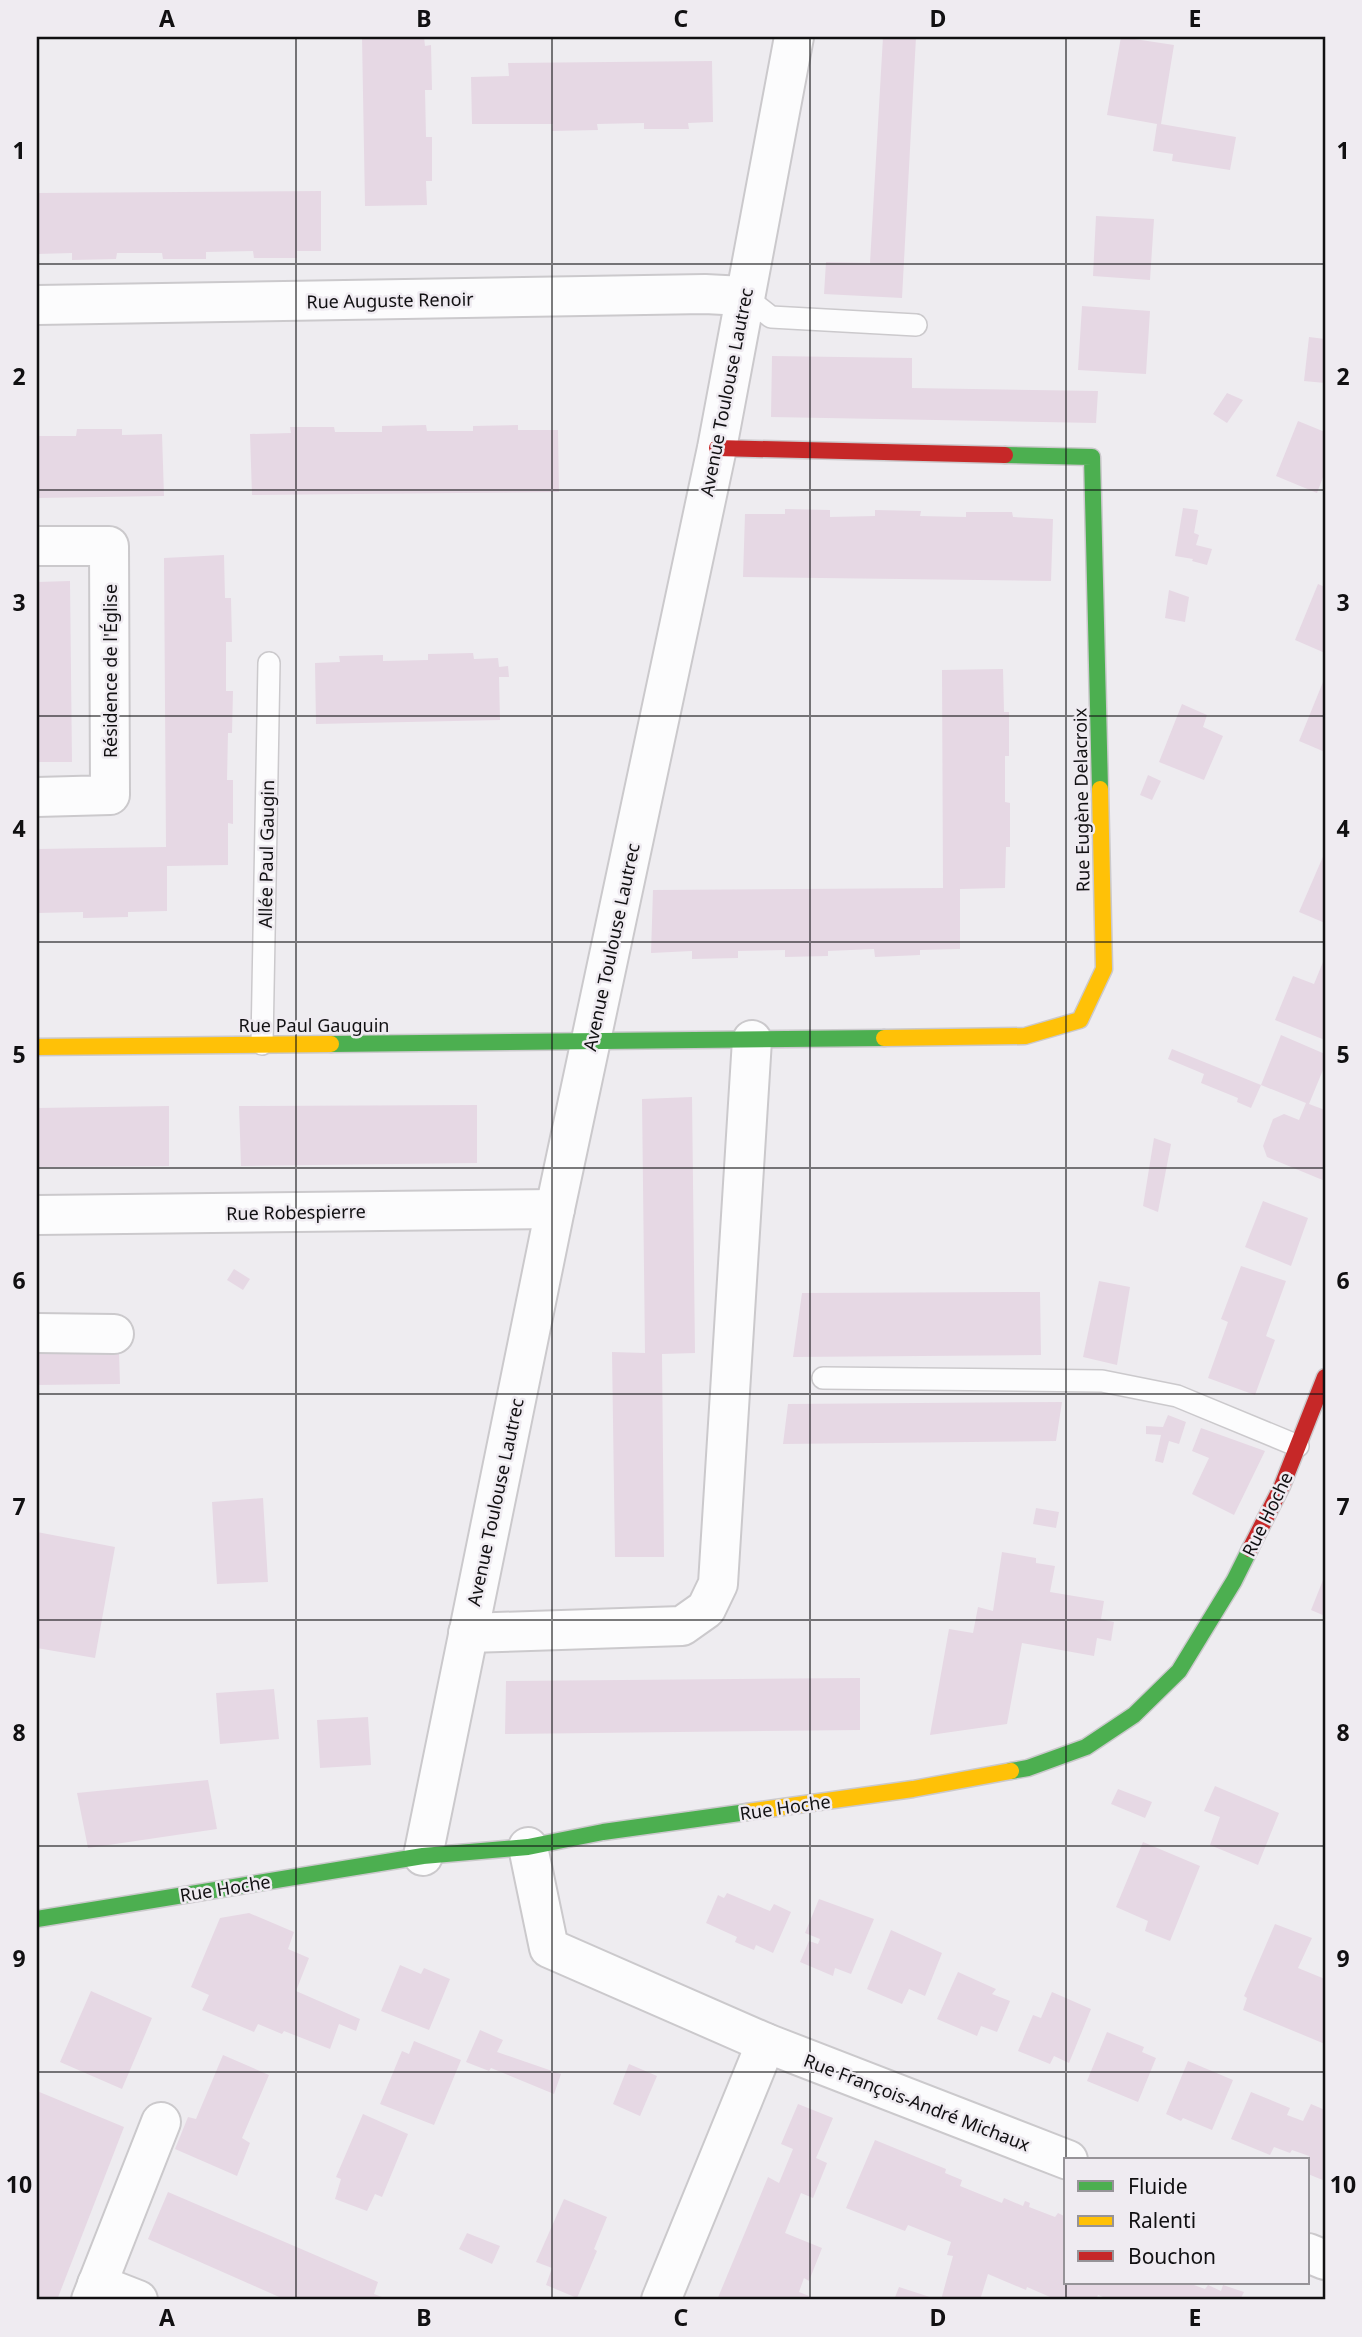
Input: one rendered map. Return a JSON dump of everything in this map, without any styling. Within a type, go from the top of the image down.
[{"type":"street","name":"Avenue Toulouse Lautrec","points":[[423,1856],[555,1209],[717,447],[794,37]]},
{"type":"street","name":"Rue Auguste Renoir","points":[[37,305],[705,294],[744,296]]},
{"type":"street","name":"Rue Eugène Delacroix","points":[[591,1042],[1026,1036],[1080,1020],[1104,969],[1092,457],[717,447]]},
{"type":"street","name":"Résidence de l'Église","points":[[37,546],[109,546],[110,781],[110,795],[37,797]]},
{"type":"street","points":[[468,1633],[682,1626],[706,1609],[718,1584],[752,1040]]},
{"type":"street","name":"Rue Paul Gauguin","points":[[37,1047],[591,1042]]},
{"type":"street","name":"Rue Robespierre","points":[[37,1215],[555,1209]]},
{"type":"street","points":[[37,1333],[114,1334]]},
{"type":"street","name":"Rue Hoche","points":[[37,1919],[423,1856],[528,1847],[603,1832],[913,1789],[1028,1768],[1086,1747],[1135,1715],[1179,1671],[1234,1581],[1282,1486],[1325,1377]]},
{"type":"street","name":"Rue François-André Michaux","points":[[528,1847],[549,1948],[766,2043],[1064,2158]]},
{"type":"street","points":[[661,2300],[766,2043]]},
{"type":"street","points":[[138,2300],[94,2292],[161,2122]]},
{"type":"lane","points":[[744,296],[771,317],[916,325]]},
{"type":"lane","name":"Allée Paul Gaugin","points":[[262,1044],[269,663]]},
{"type":"lane","points":[[823,1378],[1102,1381],[1177,1396],[1298,1446]]},
{"type":"building","points":[[362,37],[424,37],[425,46],[431,45],[432,90],[425,90],[426,137],[432,137],[432,181],[426,181],[427,205],[365,206]]},
{"type":"building","points":[[883,37],[916,37],[902,298],[824,294],[826,262],[870,263]]},
{"type":"building","points":[[1121,37],[1174,45],[1161,124],[1236,137],[1230,170],[1172,161],[1173,154],[1153,151],[1157,124],[1107,115]]},
{"type":"building","points":[[712,61],[713,122],[688,123],[689,129],[644,129],[644,123],[597,124],[598,130],[552,131],[553,124],[472,124],[471,77],[509,76],[508,63]]},
{"type":"building","points":[[321,191],[321,251],[297,251],[297,258],[254,258],[253,251],[206,252],[206,259],[163,259],[162,253],[117,253],[116,259],[72,260],[72,253],[37,254],[37,193]]},
{"type":"building","points":[[1096,216],[1154,219],[1150,280],[1093,276]]},
{"type":"building","points":[[1082,306],[1150,311],[1146,374],[1078,370]]},
{"type":"building","points":[[1309,337],[1325,339],[1325,383],[1304,381]]},
{"type":"building","points":[[772,356],[912,358],[912,388],[1098,391],[1096,423],[771,417]]},
{"type":"building","points":[[1227,393],[1243,400],[1227,423],[1213,414]]},
{"type":"building","points":[[1298,421],[1325,432],[1325,472],[1317,493],[1276,476]]},
{"type":"building","points":[[426,425],[427,431],[473,431],[473,426],[518,425],[518,430],[558,430],[559,492],[252,495],[250,434],[291,433],[290,427],[334,427],[335,432],[382,432],[382,426]]},
{"type":"building","points":[[77,429],[122,429],[122,435],[162,434],[164,496],[37,498],[37,436],[76,436]]},
{"type":"building","points":[[1183,508],[1198,510],[1194,533],[1199,535],[1196,545],[1212,549],[1207,565],[1175,556]]},
{"type":"building","points":[[785,509],[830,510],[830,517],[875,516],[875,510],[921,511],[920,516],[966,517],[966,512],[1012,512],[1013,517],[1053,519],[1051,581],[743,577],[745,514],[785,514]]},
{"type":"building","points":[[224,555],[225,598],[231,598],[232,642],[226,642],[226,691],[233,691],[232,733],[228,733],[227,780],[233,780],[233,824],[228,823],[228,865],[167,866],[167,911],[128,912],[128,917],[83,918],[83,912],[37,913],[37,849],[166,847],[164,558]]},
{"type":"building","points":[[70,581],[72,762],[37,762],[37,582]]},
{"type":"building","points":[[1318,584],[1325,587],[1325,653],[1295,640]]},
{"type":"building","points":[[1169,590],[1189,597],[1185,622],[1165,618]]},
{"type":"building","points":[[473,653],[474,659],[498,658],[499,667],[508,666],[509,677],[499,677],[500,720],[316,724],[315,663],[340,662],[339,656],[383,655],[383,661],[428,660],[428,654]]},
{"type":"building","points":[[1003,669],[1004,712],[1009,712],[1005,802],[1010,803],[1010,847],[1006,847],[1005,888],[960,889],[960,949],[920,950],[920,955],[875,957],[874,949],[828,951],[828,956],[785,957],[785,950],[738,951],[738,958],[692,959],[692,951],[651,953],[653,890],[943,888],[942,670]]},
{"type":"building","points":[[1325,677],[1325,752],[1299,741]]},
{"type":"building","points":[[1182,704],[1207,715],[1203,727],[1223,736],[1204,780],[1159,762]]},
{"type":"building","points":[[1148,775],[1161,781],[1152,800],[1140,795]]},
{"type":"building","points":[[1325,852],[1325,923],[1299,912]]},
{"type":"building","points":[[1325,957],[1325,1040],[1275,1020],[1293,976],[1314,984]]},
{"type":"building","points":[[1281,1035],[1325,1054],[1325,1065],[1309,1104],[1325,1110],[1325,1181],[1267,1157],[1263,1146],[1273,1119],[1284,1114],[1299,1120],[1306,1103],[1261,1085]]},
{"type":"building","points":[[1172,1049],[1261,1085],[1251,1108],[1237,1102],[1238,1098],[1201,1083],[1204,1074],[1168,1059]]},
{"type":"building","points":[[692,1097],[695,1353],[662,1354],[664,1557],[615,1557],[612,1352],[645,1353],[642,1099]]},
{"type":"building","points":[[477,1105],[477,1163],[241,1166],[239,1106]]},
{"type":"building","points":[[169,1106],[169,1166],[37,1167],[37,1108]]},
{"type":"building","points":[[1154,1138],[1171,1144],[1158,1212],[1143,1206]]},
{"type":"building","points":[[1263,1201],[1308,1218],[1291,1266],[1245,1247]]},
{"type":"building","points":[[1241,1266],[1286,1281],[1266,1336],[1275,1340],[1255,1395],[1208,1378],[1228,1322],[1221,1319]]},
{"type":"building","points":[[234,1269],[250,1279],[243,1290],[227,1280]]},
{"type":"building","points":[[1099,1281],[1130,1287],[1117,1365],[1083,1357]]},
{"type":"building","points":[[1040,1292],[1041,1355],[793,1357],[802,1293]]},
{"type":"building","points":[[119,1352],[120,1384],[37,1385],[37,1353]]},
{"type":"building","points":[[1062,1402],[1056,1441],[783,1444],[788,1404]]},
{"type":"building","points":[[1168,1415],[1186,1422],[1179,1444],[1169,1441],[1163,1463],[1155,1461],[1161,1435],[1146,1434],[1146,1426],[1163,1427]]},
{"type":"building","points":[[1201,1428],[1265,1451],[1234,1515],[1192,1494],[1209,1458],[1192,1451]]},
{"type":"building","points":[[263,1498],[268,1582],[217,1584],[212,1502]]},
{"type":"building","points":[[1036,1508],[1059,1512],[1056,1528],[1033,1524]]},
{"type":"building","points":[[37,1532],[115,1547],[95,1658],[37,1648]]},
{"type":"building","points":[[1002,1552],[1036,1558],[1036,1563],[1055,1566],[1050,1592],[1104,1601],[1101,1619],[1114,1622],[1111,1641],[1097,1638],[1094,1656],[1022,1643],[1007,1724],[930,1735],[949,1629],[973,1633],[978,1607],[993,1611]]},
{"type":"building","points":[[1323,1580],[1325,1581],[1325,1616],[1311,1610]]},
{"type":"building","points":[[860,1678],[860,1730],[505,1734],[506,1681]]},
{"type":"building","points":[[274,1689],[279,1739],[220,1744],[216,1693]]},
{"type":"building","points":[[368,1717],[371,1765],[320,1768],[317,1720]]},
{"type":"building","points":[[208,1780],[217,1829],[88,1848],[77,1793]]},
{"type":"building","points":[[1215,1786],[1279,1813],[1258,1865],[1210,1845],[1220,1817],[1204,1811]]},
{"type":"building","points":[[1118,1789],[1152,1802],[1145,1818],[1111,1804]]},
{"type":"building","points":[[1143,1842],[1200,1866],[1170,1941],[1145,1931],[1148,1921],[1116,1907]]},
{"type":"building","points":[[727,1893],[770,1911],[774,1904],[791,1912],[773,1953],[756,1945],[754,1950],[735,1942],[737,1937],[706,1923],[718,1895],[724,1898]]},
{"type":"building","points":[[819,1899],[874,1919],[851,1974],[835,1968],[833,1976],[800,1962],[809,1941],[818,1944],[820,1939],[805,1933]]},
{"type":"building","points":[[249,1913],[294,1932],[288,1949],[309,1958],[296,1991],[360,2019],[356,2031],[339,2024],[330,2049],[258,2024],[254,2032],[202,2010],[209,1995],[191,1987],[220,1918]]},
{"type":"building","points":[[1275,1924],[1312,1938],[1298,1968],[1325,1979],[1325,2044],[1243,2010],[1247,1998],[1244,1996]]},
{"type":"building","points":[[891,1930],[942,1953],[925,1996],[909,1989],[902,2004],[867,1989]]},
{"type":"building","points":[[400,1965],[421,1974],[424,1968],[450,1979],[429,2030],[381,2011]]},
{"type":"building","points":[[958,1972],[996,1989],[992,1994],[1010,2001],[997,2032],[981,2026],[977,2036],[937,2019]]},
{"type":"building","points":[[91,1991],[152,2018],[122,2089],[60,2062]]},
{"type":"building","points":[[1052,1992],[1091,2009],[1069,2063],[1054,2056],[1050,2064],[1018,2051],[1033,2015],[1041,2018]]},
{"type":"building","points":[[480,2030],[503,2040],[497,2052],[561,2074],[554,2094],[491,2068],[489,2071],[466,2062]]},
{"type":"building","points":[[1107,2032],[1144,2047],[1142,2052],[1156,2058],[1138,2102],[1087,2081]]},
{"type":"building","points":[[414,2041],[461,2060],[434,2125],[380,2104],[402,2051],[409,2054]]},
{"type":"building","points":[[223,2055],[269,2075],[242,2138],[250,2143],[237,2176],[175,2149],[188,2117],[196,2119]]},
{"type":"building","points":[[1188,2061],[1233,2080],[1212,2130],[1166,2114]]},
{"type":"building","points":[[629,2064],[657,2076],[640,2116],[613,2104]]},
{"type":"building","points":[[37,2091],[124,2127],[57,2300],[37,2300]]},
{"type":"building","points":[[1251,2092],[1290,2108],[1287,2115],[1303,2121],[1311,2104],[1325,2110],[1325,2181],[1310,2175],[1309,2156],[1274,2147],[1270,2155],[1231,2139]]},
{"type":"building","points":[[798,2104],[833,2118],[816,2158],[827,2163],[813,2198],[801,2193],[785,2233],[822,2248],[809,2281],[804,2278],[799,2292],[809,2296],[807,2300],[717,2300],[768,2177],[779,2183],[793,2149],[781,2144]]},
{"type":"building","points":[[363,2114],[408,2134],[382,2197],[375,2194],[367,2211],[335,2199],[341,2179],[336,2177]]},
{"type":"building","points":[[875,2140],[946,2169],[945,2173],[962,2180],[960,2186],[1002,2203],[1004,2198],[1023,2206],[1025,2201],[1030,2203],[1029,2207],[1055,2217],[1058,2213],[1064,2216],[1064,2284],[1194,2284],[1205,2289],[1208,2285],[1221,2291],[1223,2285],[1244,2292],[1240,2300],[1110,2300],[1098,2295],[1096,2300],[1057,2300],[988,2274],[980,2300],[941,2300],[953,2256],[947,2255],[951,2242],[908,2225],[905,2231],[846,2208]]},
{"type":"building","points":[[168,2192],[378,2282],[374,2294],[390,2300],[286,2300],[148,2239]]},
{"type":"building","points":[[564,2199],[607,2217],[594,2249],[597,2251],[577,2298],[546,2285],[552,2268],[536,2262]]},
{"type":"building","points":[[467,2233],[500,2246],[492,2264],[459,2249]]},
{"type":"building","points":[[899,2287],[939,2300],[894,2300]]},
{"type":"traffic: fast","points":[[1005,455],[1092,457],[1100,789]]},
{"type":"traffic: fast","points":[[331,1044],[884,1038]]},
{"type":"traffic: fast","points":[[1011,1771],[1028,1768],[1086,1747],[1134,1715],[1179,1671],[1234,1581],[1250,1549]]},
{"type":"traffic: fast","points":[[37,1919],[423,1856],[528,1847],[603,1832],[747,1812]]},
{"type":"traffic: slow","points":[[884,1038],[1025,1036],[1080,1020],[1104,969],[1100,789]]},
{"type":"traffic: slow","points":[[37,1047],[331,1044]]},
{"type":"traffic: slow","points":[[747,1812],[913,1789],[1011,1771]]},
{"type":"traffic: jam","points":[[717,448],[1005,455]]},
{"type":"traffic: jam","points":[[1250,1549],[1282,1486],[1325,1377]]}]
